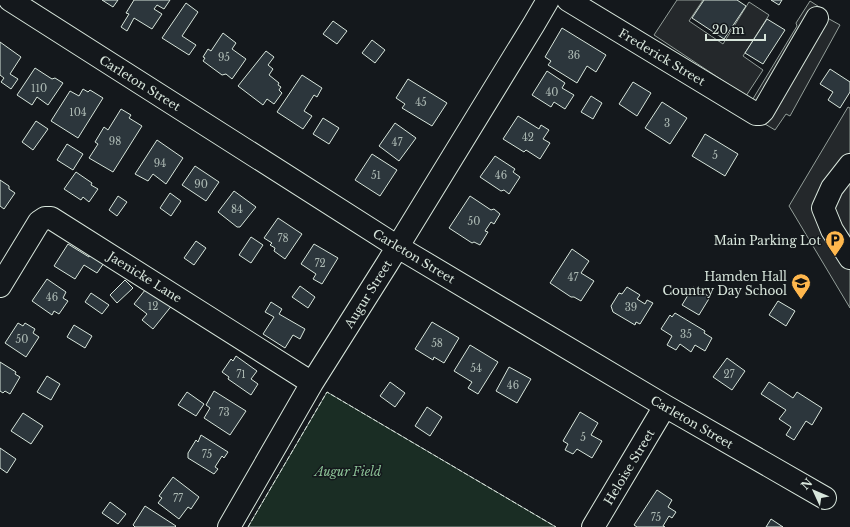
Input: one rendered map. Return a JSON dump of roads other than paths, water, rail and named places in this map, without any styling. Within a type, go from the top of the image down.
[{"type":"street","name":"Carleton Street","points":[[10,0],[398,247],[664,406],[825,498]]},
{"type":"street","name":"Augur Street","points":[[229,527],[312,383],[398,247],[548,0]]},
{"type":"street","name":"Frederick Street","points":[[568,0],[756,114],[760,114],[763,110],[817,18]]},
{"type":"street","points":[[850,165],[832,188],[823,208],[832,230],[850,258]]},
{"type":"street","name":"Jaenicke Lane","points":[[0,286],[39,222],[45,218],[51,218],[312,383]]},
{"type":"street","name":"Heloise Street","points":[[593,527],[664,406]]},
{"type":"place","name":"Main Parking Lot","points":[[835,257]]},
{"type":"place","name":"Hamden Hall Country Day School","points":[[801,300]]},
{"type":"park label","name":"Augur Field","points":[[348,471]]}]
